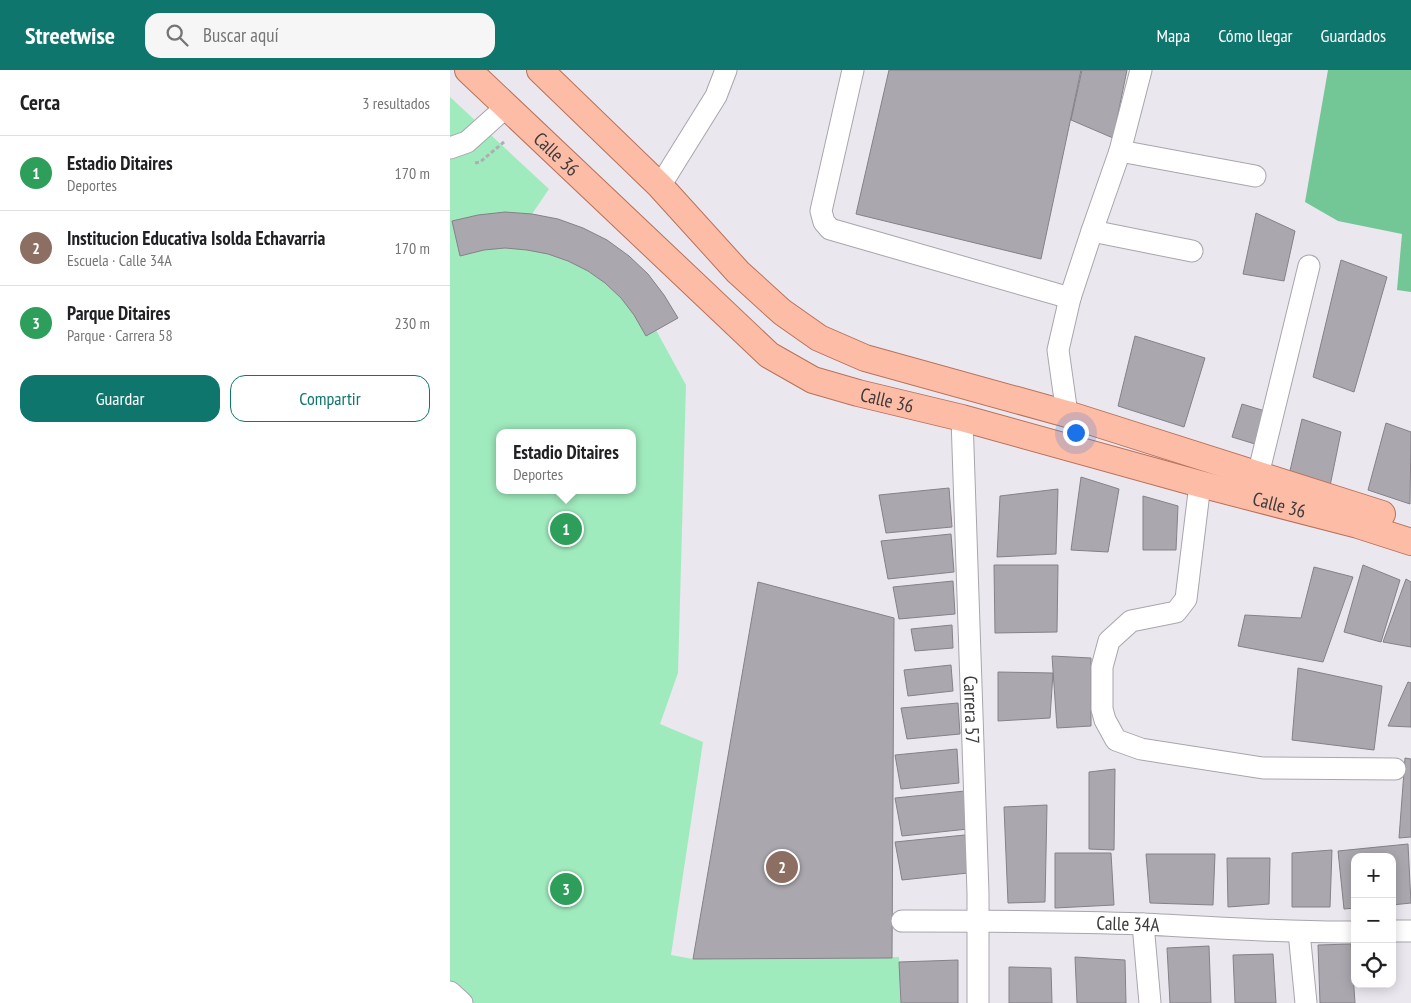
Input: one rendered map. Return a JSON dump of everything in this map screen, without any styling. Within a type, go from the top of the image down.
[{"type":"main road","name":"Calle 36","points":[[468,70],[769,355],[813,380],[962,418],[1200,484],[1358,525],[1411,542]]},
{"type":"main road","name":"Calle 36","points":[[540,70],[660,186],[738,272],[782,312],[819,338],[865,358],[1067,414],[1411,524]]},
{"type":"street","points":[[660,186],[716,96],[726,70]]},
{"type":"street","points":[[853,70],[821,211],[824,222],[830,229],[1070,298]]},
{"type":"street","points":[[1067,414],[1058,350],[1070,298],[1120,151],[1141,70]]},
{"type":"street","points":[[450,148],[467,142],[506,107]]},
{"type":"street","points":[[1120,151],[1255,176]]},
{"type":"street","points":[[1092,231],[1192,251]]},
{"type":"street","points":[[1258,475],[1309,266]]},
{"type":"street","name":"Carrera 57","points":[[962,418],[979,921],[978,1003]]},
{"type":"street","points":[[1200,484],[1186,599],[1176,612],[1131,621],[1109,641],[1102,667],[1102,709],[1104,720],[1116,740],[1141,749],[1263,768],[1395,769]]},
{"type":"street","name":"Calle 34A","points":[[902,921],[1143,924],[1299,932],[1351,932]]},
{"type":"street","points":[[1143,924],[1150,1003]]},
{"type":"street","points":[[1396,931],[1411,931]]},
{"type":"street","points":[[1299,932],[1306,1003]]},
{"type":"street","points":[[450,992],[462,1003]]},
{"type":"green space","points":[[1328,70],[1411,70],[1411,292],[1397,290],[1402,234],[1338,221],[1305,202]]},
{"type":"green space","points":[[450,97],[549,189],[532,214],[579,228],[618,248],[650,278],[678,318],[656,330],[686,385],[678,673],[660,724],[703,742],[671,955],[693,959],[899,957],[901,1003],[450,1003]]},
{"type":"building","points":[[889,70],[1081,70],[1041,259],[856,214]]},
{"type":"building","points":[[1082,70],[1127,70],[1113,138],[1071,120]]},
{"type":"building","points":[[505,212],[532,214],[558,219],[583,228],[607,240],[629,256],[648,274],[678,318],[646,336],[634,315],[621,298],[588,271],[568,261],[548,254],[505,248],[484,250],[460,256],[452,221],[478,215]]},
{"type":"building","points":[[1256,213],[1295,231],[1284,281],[1243,274]]},
{"type":"building","points":[[1341,260],[1387,277],[1354,392],[1313,377]]},
{"type":"building","points":[[1135,336],[1205,358],[1184,427],[1118,406]]},
{"type":"building","points":[[1242,404],[1265,411],[1255,444],[1232,437]]},
{"type":"building","points":[[1302,419],[1341,432],[1330,486],[1289,475]]},
{"type":"building","points":[[1386,423],[1411,432],[1410,504],[1368,490]]},
{"type":"building","points":[[1081,477],[1119,489],[1108,552],[1071,550]]},
{"type":"building","points":[[949,488],[952,527],[886,533],[879,495]]},
{"type":"building","points":[[1058,489],[1056,554],[997,557],[1000,496]]},
{"type":"building","points":[[1143,496],[1178,506],[1176,550],[1143,550]]},
{"type":"building","points":[[951,534],[954,572],[888,579],[881,541]]},
{"type":"building","points":[[994,565],[1058,565],[1057,632],[995,633]]},
{"type":"building","points":[[1363,565],[1400,580],[1381,642],[1344,632]]},
{"type":"building","points":[[1314,567],[1353,577],[1323,662],[1238,646],[1245,615],[1301,618]]},
{"type":"building","points":[[1406,579],[1411,582],[1411,647],[1383,642]]},
{"type":"building","points":[[953,581],[955,614],[899,619],[893,587]]},
{"type":"building","points":[[758,582],[894,618],[892,958],[693,959]]},
{"type":"building","points":[[952,625],[953,648],[915,651],[911,629]]},
{"type":"building","points":[[1052,656],[1091,658],[1091,726],[1057,728]]},
{"type":"building","points":[[951,665],[953,691],[908,696],[904,670]]},
{"type":"building","points":[[1298,668],[1382,686],[1374,750],[1292,740]]},
{"type":"building","points":[[998,672],[1053,673],[1050,718],[998,721]]},
{"type":"building","points":[[1408,682],[1411,683],[1411,727],[1388,726]]},
{"type":"building","points":[[958,703],[960,734],[907,739],[901,708]]},
{"type":"building","points":[[957,749],[959,783],[901,789],[895,755]]},
{"type":"building","points":[[1405,758],[1411,759],[1411,837],[1399,838]]},
{"type":"building","points":[[1115,769],[1114,850],[1089,849],[1089,772]]},
{"type":"building","points":[[965,791],[968,829],[902,836],[895,798]]},
{"type":"building","points":[[1047,805],[1045,902],[1008,903],[1004,807]]},
{"type":"building","points":[[965,835],[968,873],[902,880],[895,842]]},
{"type":"building","points":[[1408,844],[1411,903],[1396,905],[1396,853],[1351,853],[1351,908],[1344,909],[1338,851]]},
{"type":"building","points":[[1332,850],[1330,907],[1292,907],[1292,853]]},
{"type":"building","points":[[1055,853],[1111,853],[1114,905],[1055,908]]},
{"type":"building","points":[[1146,854],[1215,854],[1213,905],[1150,903]]},
{"type":"building","points":[[1227,858],[1270,858],[1269,904],[1228,907]]},
{"type":"building","points":[[1351,944],[1351,988],[1354,988],[1355,1003],[1320,1003],[1318,945]]},
{"type":"building","points":[[1209,946],[1211,1003],[1170,1003],[1167,948]]},
{"type":"building","points":[[1273,954],[1276,1003],[1235,1003],[1233,955]]},
{"type":"building","points":[[1075,957],[1125,960],[1126,1003],[1077,1003]]},
{"type":"building","points":[[958,960],[958,1003],[901,1003],[899,962]]},
{"type":"building","points":[[1009,967],[1051,968],[1052,1003],[1009,1003]]},
{"type":"place","name":"Estadio Ditaires","points":[[566,529]]},
{"type":"place","name":"Institucion Educativa Isolda Echavarria","points":[[782,867]]},
{"type":"place","name":"Parque Ditaires","points":[[566,889]]}]
